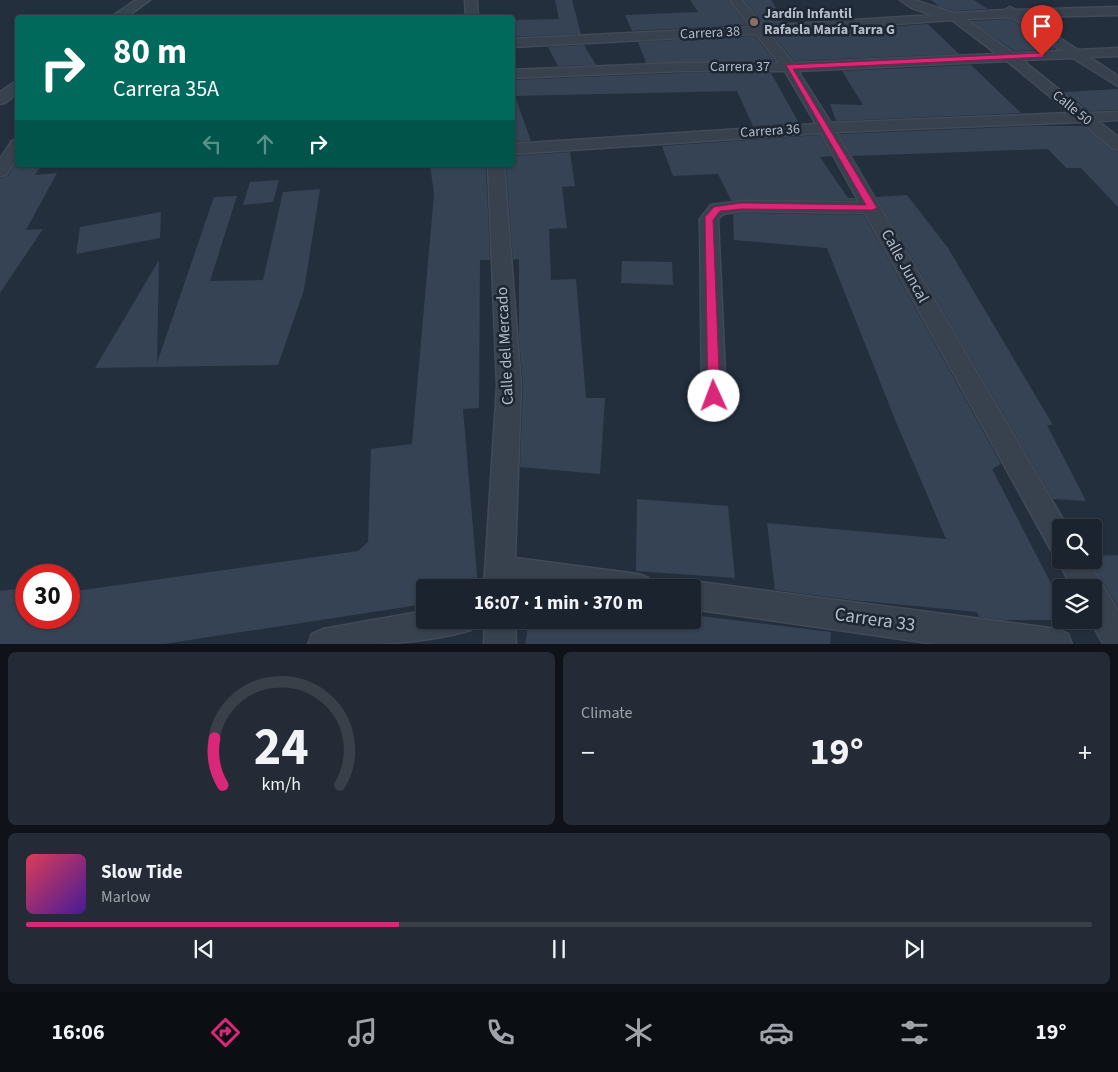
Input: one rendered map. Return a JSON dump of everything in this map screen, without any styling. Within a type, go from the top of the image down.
[{"type":"street","points":[[121,15],[144,0]]},
{"type":"street","points":[[471,0],[472,15]]},
{"type":"street","name":"Calle Juncal","points":[[736,0],[789,67],[826,128],[1052,525]]},
{"type":"street","points":[[1007,0],[1010,14],[1118,82]]},
{"type":"street","points":[[1018,0],[1048,13]]},
{"type":"street","points":[[911,3],[954,17]]},
{"type":"street","points":[[911,3],[919,13],[913,20]]},
{"type":"street","name":"Carrera 38","points":[[515,43],[1010,14],[1118,11]]},
{"type":"street","name":"Calle 50","points":[[954,17],[1010,57],[1082,118],[1118,145]]},
{"type":"street","name":"Carrera 37","points":[[515,74],[681,67],[789,67],[1118,52]]},
{"type":"street","points":[[0,100],[15,87]]},
{"type":"street","points":[[0,106],[15,105]]},
{"type":"street","name":"Carrera 36","points":[[515,149],[826,128],[1118,116]]},
{"type":"street","points":[[0,171],[15,148]]},
{"type":"street","name":"Calle del Mercado","points":[[496,167],[498,241],[509,386],[499,578]]},
{"type":"street","points":[[714,396],[708,219],[718,209],[741,206],[872,208]]},
{"type":"street","points":[[499,578],[513,579]]},
{"type":"street","name":"Carrera 33","points":[[701,596],[1057,644]]},
{"type":"street","points":[[1102,612],[1118,640]]},
{"type":"street","points":[[323,644],[416,628]]},
{"type":"street","points":[[500,629],[500,644]]},
{"type":"building","points":[[555,0],[572,0],[581,34],[515,37],[515,20],[559,19]]},
{"type":"building","points":[[690,0],[728,0],[747,25],[632,31],[625,15],[698,12]]},
{"type":"building","points":[[744,0],[771,0],[785,23],[764,24]]},
{"type":"building","points":[[931,0],[974,0],[988,9],[954,11],[940,7]]},
{"type":"building","points":[[1010,19],[1055,49],[1014,51],[971,21]]},
{"type":"building","points":[[928,24],[959,54],[794,61],[773,35]]},
{"type":"building","points":[[755,36],[775,61],[646,63],[638,42]]},
{"type":"building","points":[[584,45],[596,65],[558,66],[548,47]]},
{"type":"building","points":[[971,65],[1021,113],[836,121],[830,104],[863,105],[842,71]]},
{"type":"building","points":[[681,73],[771,73],[799,123],[753,126],[737,91],[515,96],[515,80]]},
{"type":"building","points":[[1118,89],[1118,110],[1089,111],[1065,92]]},
{"type":"building","points":[[515,96],[531,141],[515,142]]},
{"type":"building","points":[[1036,126],[1083,126],[1111,149],[1118,152],[1118,207],[1081,168],[1066,168],[1048,149],[852,156],[839,134]]},
{"type":"building","points":[[820,135],[832,156],[820,157],[848,198],[855,198],[856,200],[731,200],[718,174],[673,176],[662,146]]},
{"type":"building","points":[[570,152],[575,186],[562,187],[567,228],[549,229],[551,280],[576,279],[586,398],[605,398],[600,474],[520,467],[523,386],[519,337],[519,259],[513,260],[506,167],[515,167],[515,156]]},
{"type":"building","points":[[15,165],[15,167],[40,167],[35,175],[57,173],[26,230],[43,229],[0,293],[0,178],[8,176]]},
{"type":"building","points":[[430,167],[486,167],[490,260],[480,260],[479,408],[463,409],[477,579],[416,579],[416,605],[164,644],[0,644],[0,591],[15,589],[15,629],[80,629],[80,590],[358,551],[368,542],[371,449],[412,444],[434,194]]},
{"type":"building","points":[[279,180],[273,202],[243,205],[250,182]]},
{"type":"building","points":[[320,189],[304,290],[278,365],[95,368],[159,260],[157,363],[214,197],[237,196],[210,281],[263,280],[283,192]]},
{"type":"building","points":[[907,195],[948,248],[1053,425],[1047,425],[1086,501],[1053,499],[876,197]]},
{"type":"building","points":[[161,212],[160,238],[76,254],[80,227]]},
{"type":"building","points":[[733,214],[864,215],[1001,464],[992,469],[1052,586],[1052,620],[1002,620],[979,617],[977,612],[852,600],[775,590],[767,523],[946,539],[896,422],[827,248],[734,240]]},
{"type":"building","points":[[622,261],[672,262],[673,285],[621,283]]},
{"type":"building","points":[[637,499],[728,506],[735,578],[636,571]]},
{"type":"building","points":[[1118,555],[1118,607],[1095,569],[1102,569],[1102,556]]},
{"type":"building","points":[[701,616],[831,632],[830,644],[525,644],[528,629],[701,629]]},
{"type":"place","name":"Jardín Infantil Rafaela María Tarra G","points":[[754,22]]},
{"type":"route","points":[[714,396],[708,219],[718,209],[741,206],[872,208],[789,67],[1042,56]]}]
